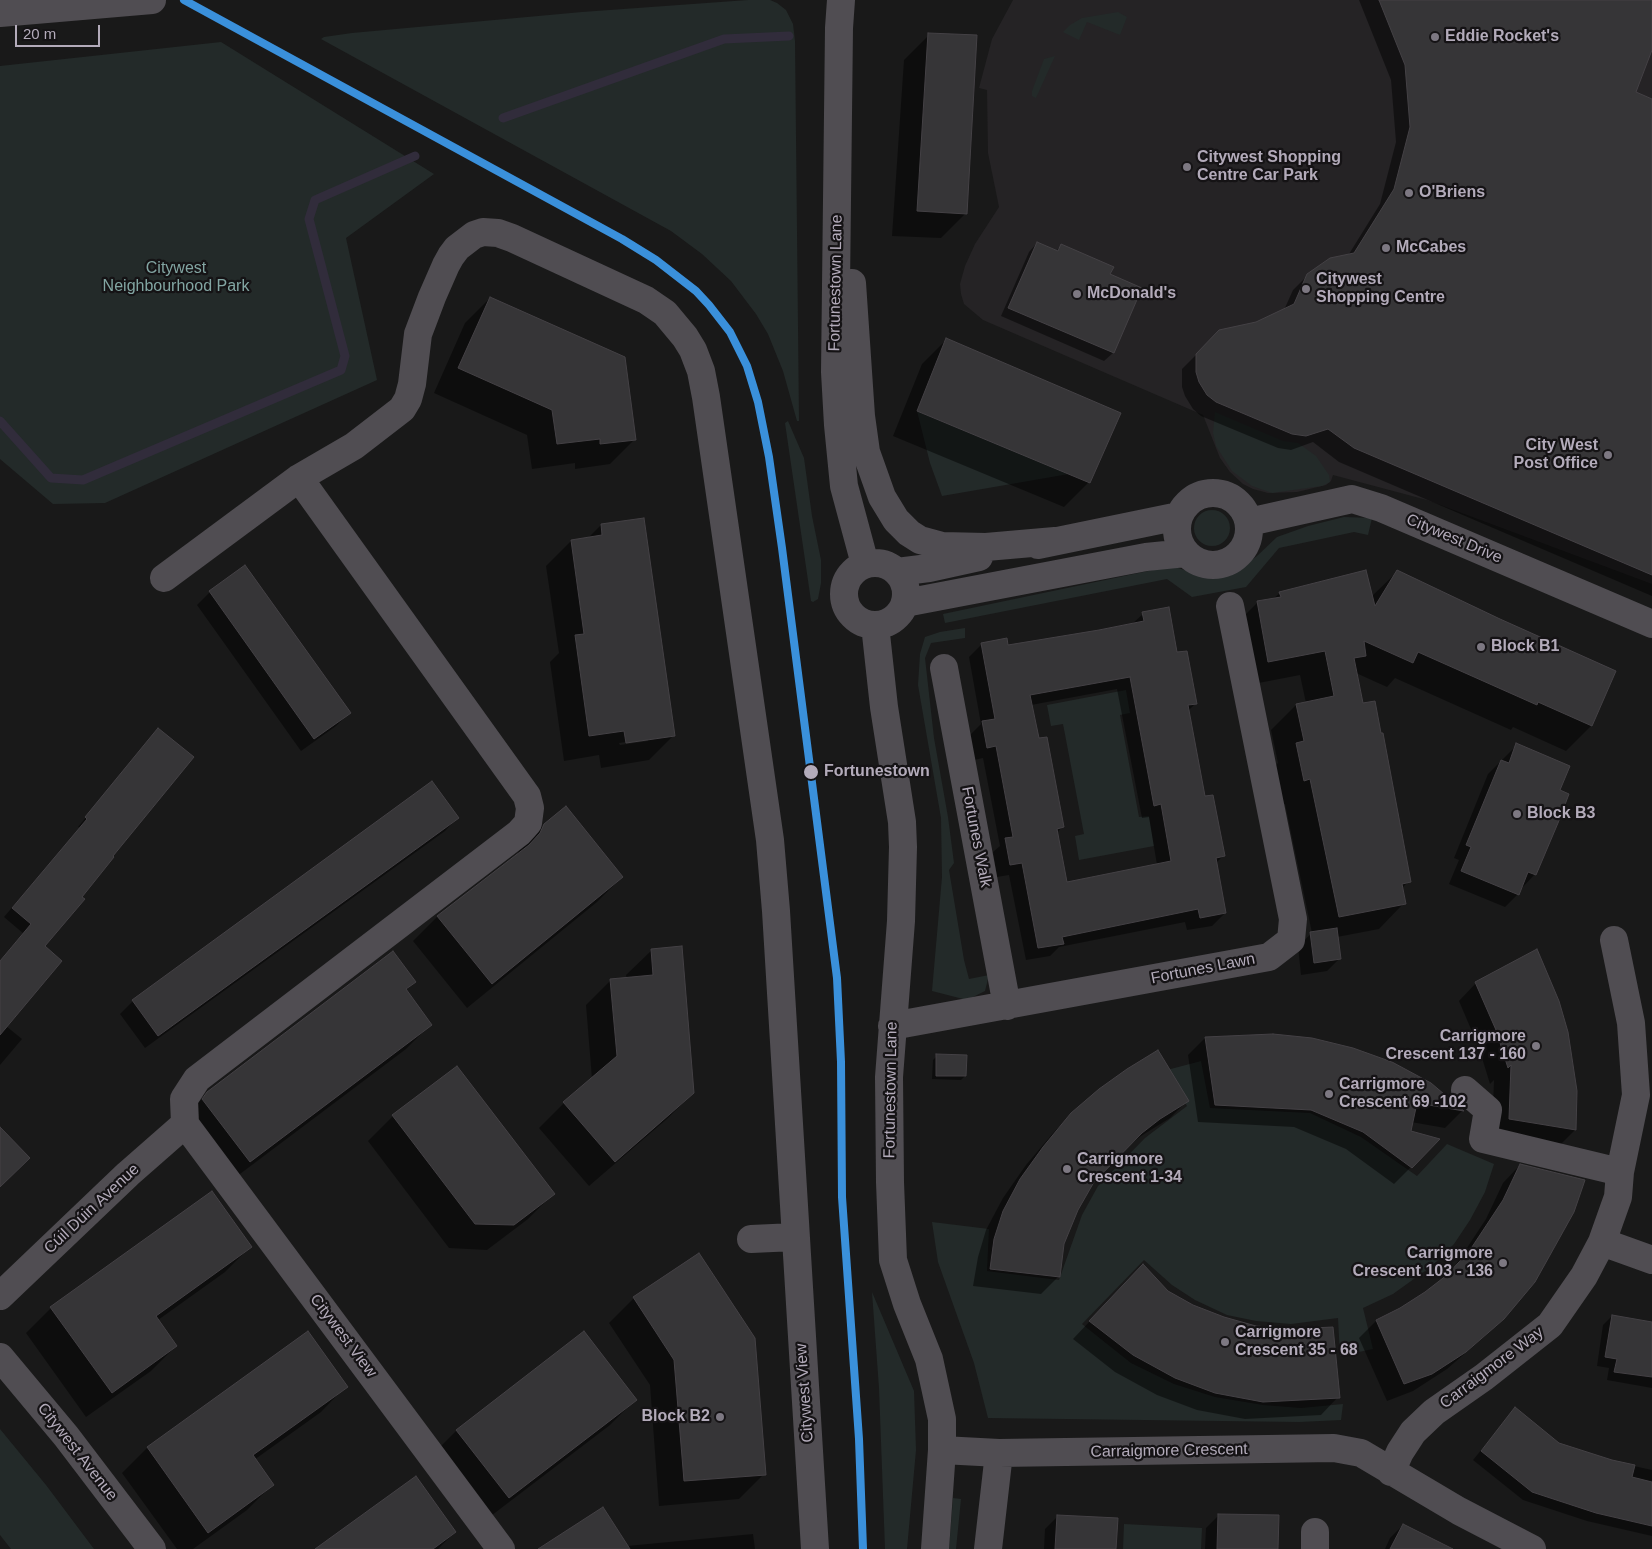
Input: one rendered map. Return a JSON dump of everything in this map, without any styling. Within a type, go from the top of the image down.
[{"type":"street","points":[[0,13],[152,0]]},
{"type":"street","name":"Fortunestown Lane","points":[[841,0],[835,372],[844,486],[865,564]]},
{"type":"street","points":[[837,212],[850,246],[861,416],[866,452],[888,510],[909,533],[920,540],[942,546],[986,547],[1055,541]]},
{"type":"street","name":"Citywest View","points":[[164,578],[299,478],[354,446],[402,409],[408,399],[412,384],[418,334],[432,298],[451,256],[457,248],[474,235],[483,232],[498,232],[646,300],[665,313],[685,337],[693,350],[701,371],[706,397],[770,840],[815,1549]]},
{"type":"street","points":[[185,1124],[184,1099],[197,1078],[519,833],[528,823],[530,808],[527,796],[299,478]]},
{"type":"street","points":[[1216,493],[1227,495],[1245,511],[1249,522],[1249,534],[1245,545],[1238,555],[1218,565],[1206,564],[1195,560],[1186,553],[1181,545],[1177,526],[1180,516],[1185,506],[1193,498],[1204,494],[1216,493]]},
{"type":"street","name":"Citywest Drive","points":[[1249,522],[1352,498],[1390,512],[1652,624]]},
{"type":"street","points":[[897,572],[929,568],[1180,516]]},
{"type":"street","points":[[905,603],[1146,557],[1186,553]]},
{"type":"street","points":[[882,563],[897,572],[905,586],[905,603],[901,612],[885,624],[865,624],[856,619],[849,612],[845,604],[843,594],[849,575],[856,568],[865,564],[882,563]]},
{"type":"street","name":"Fortunes Lawn","points":[[892,1026],[1268,957],[1291,940],[1293,918],[1230,606]]},
{"type":"street","name":"Fortunestown Lane","points":[[875,625],[884,706],[902,822],[903,846],[901,921],[892,1026],[889,1096],[893,1260],[906,1304],[929,1360],[942,1419],[942,1450],[934,1549]]},
{"type":"street","name":"Fortunes Walk","points":[[944,668],[1007,1006]]},
{"type":"street","name":"Carraigmore Way","points":[[1390,1472],[1412,1432],[1434,1412],[1484,1377],[1550,1325],[1584,1276],[1602,1242],[1618,1197],[1620,1172],[1636,1095],[1631,1023],[1614,940]]},
{"type":"street","points":[[1465,1090],[1488,1110],[1483,1140],[1620,1172]]},
{"type":"street","name":"Citywest View","points":[[185,1124],[501,1549]]},
{"type":"street","name":"Cúil Dúin Avenue","points":[[0,1296],[128,1174],[185,1124]]},
{"type":"street","points":[[751,1239],[795,1237]]},
{"type":"street","points":[[1602,1242],[1652,1260]]},
{"type":"street","name":"Citywest Avenue","points":[[0,1357],[66,1436],[152,1549]]},
{"type":"street","name":"Carraigmore Crescent","points":[[942,1450],[999,1453],[1334,1448],[1361,1453],[1459,1512],[1532,1549]]},
{"type":"street","points":[[988,1549],[999,1453]]},
{"type":"shaded area","name":"Citywest Shopping Centre","points":[[1013,0],[1652,0],[1652,584],[1427,500],[1333,475],[1331,481],[1326,485],[1297,492],[1268,493],[1253,489],[1243,484],[1230,472],[1220,458],[1203,415],[983,320],[964,304],[960,284],[965,266],[975,244],[999,207],[988,153],[987,90],[979,88],[992,39]]},
{"type":"green space","points":[[770,0],[777,3],[786,10],[793,24],[795,41],[799,421],[797,421],[783,371],[768,334],[756,314],[731,281],[702,254],[671,231],[321,39],[352,33],[582,12]]},
{"type":"green space","points":[[1118,12],[1127,17],[1120,35],[1087,22],[1079,40],[1063,32],[1082,18]]},
{"type":"green space","name":"Citywest Neighbourhood Park","points":[[221,42],[434,174],[346,238],[377,380],[105,503],[53,504],[0,459],[0,66]]},
{"type":"green space","points":[[1055,56],[1036,98],[1032,96],[1032,91],[1044,59]]},
{"type":"green space","points":[[917,411],[1069,474],[942,496],[930,463]]},
{"type":"green space","points":[[1215,412],[1283,441],[1298,443],[1316,456],[1329,475],[1330,482],[1322,486],[1272,493],[1252,486],[1232,471],[1216,446],[1213,433]]},
{"type":"green space","points":[[788,421],[804,458],[812,516],[821,560],[821,583],[818,599],[813,602],[811,601],[785,423]]},
{"type":"green space","points":[[1212,510],[1219,511],[1225,515],[1229,521],[1229,535],[1225,541],[1219,545],[1212,546],[1205,545],[1199,541],[1195,535],[1194,528],[1195,521],[1199,515],[1205,511]]},
{"type":"green space","points":[[1344,517],[1372,518],[1368,535],[1354,532],[1279,548],[1246,587],[1192,597],[1167,579],[945,623],[943,614],[1172,566],[1203,576],[1232,575],[1257,556],[1277,537],[1308,526]]},
{"type":"green space","points":[[965,628],[965,638],[931,643],[925,658],[934,738],[954,863],[949,870],[964,960],[969,979],[989,975],[985,991],[967,1000],[932,991],[942,877],[941,818],[918,685],[920,654],[925,637],[940,632]]},
{"type":"green space","points":[[1126,690],[1130,713],[1120,715],[1139,817],[1149,816],[1154,846],[1079,860],[1075,836],[1084,834],[1063,724],[1051,726],[1047,705]]},
{"type":"green space","points":[[1201,1061],[1210,1108],[1310,1113],[1361,1137],[1417,1176],[1447,1144],[1494,1164],[1485,1192],[1454,1244],[1432,1266],[1393,1294],[1363,1308],[1373,1349],[1340,1356],[1338,1318],[1291,1324],[1256,1321],[1227,1315],[1195,1300],[1172,1285],[1144,1260],[1082,1324],[1131,1363],[1174,1384],[1215,1397],[1263,1405],[1301,1408],[1343,1404],[1341,1420],[1299,1422],[988,1418],[974,1363],[938,1262],[932,1222],[989,1229],[987,1271],[1059,1280],[1082,1215],[1098,1186],[1145,1138],[1187,1106],[1167,1070]]},
{"type":"green space","points":[[872,1292],[914,1391],[916,1450],[907,1549],[885,1549],[879,1388]]},
{"type":"green space","points":[[0,1429],[46,1485],[94,1549],[11,1549],[0,1535]]},
{"type":"green space","points":[[953,1498],[961,1499],[956,1549],[949,1549]]},
{"type":"green space","points":[[1124,1524],[1202,1528],[1201,1549],[1123,1549]]},
{"type":"building","points":[[1379,0],[1652,0],[1652,50],[1636,92],[1652,99],[1652,575],[1354,448],[1328,429],[1306,436],[1292,434],[1216,402],[1207,395],[1199,382],[1196,372],[1196,354],[1219,330],[1256,322],[1294,304],[1307,274],[1330,258],[1354,253],[1394,189],[1410,127],[1405,65]]},
{"type":"building","points":[[928,33],[977,35],[967,214],[917,211]]},
{"type":"building","name":"McDonald's","points":[[1037,242],[1058,251],[1061,244],[1114,267],[1110,274],[1142,288],[1114,353],[1008,308]]},
{"type":"building","points":[[490,297],[625,357],[636,440],[600,444],[600,439],[557,444],[552,410],[458,368]]},
{"type":"building","points":[[946,338],[1121,413],[1090,483],[917,411]]},
{"type":"building","points":[[644,518],[675,736],[626,743],[624,731],[589,736],[575,635],[584,634],[571,540],[602,535],[601,524]]},
{"type":"building","points":[[245,565],[351,713],[314,739],[209,591]]},
{"type":"building","points":[[1366,570],[1375,606],[1397,570],[1616,671],[1592,726],[1538,702],[1537,705],[1418,652],[1413,663],[1364,641],[1366,656],[1354,658],[1363,703],[1375,701],[1381,733],[1383,733],[1411,882],[1402,884],[1406,904],[1339,917],[1310,779],[1304,781],[1296,743],[1304,741],[1296,704],[1334,696],[1325,651],[1268,662],[1257,601],[1281,597],[1279,592]]},
{"type":"building","points":[[1169,607],[1177,652],[1187,651],[1197,704],[1188,705],[1205,796],[1213,795],[1225,856],[1216,858],[1226,913],[1200,918],[1198,909],[1062,937],[1064,944],[1038,948],[1022,863],[1010,865],[1005,838],[1013,837],[996,746],[987,748],[982,721],[995,719],[981,643],[1007,638],[1008,645],[1099,630],[1144,621],[1142,612]],"holes":[[[1130,677],[1154,806],[1161,804],[1171,861],[1067,882],[1057,829],[1064,827],[1047,737],[1039,738],[1030,695]]]},
{"type":"building","points":[[158,728],[194,757],[113,856],[82,897],[85,899],[45,946],[62,961],[0,1035],[0,961],[31,924],[12,908],[87,819],[85,817]]},
{"type":"building","name":"Block B3","points":[[1516,743],[1570,766],[1560,790],[1569,794],[1558,823],[1536,875],[1528,872],[1519,895],[1461,871],[1471,847],[1466,845],[1501,760],[1509,763]]},
{"type":"building","points":[[432,781],[459,818],[158,1036],[132,1000]]},
{"type":"building","points":[[566,806],[623,877],[492,984],[437,916],[529,845],[540,833],[544,824]]},
{"type":"building","points":[[1337,928],[1341,959],[1314,963],[1310,932]]},
{"type":"building","points":[[682,946],[694,1093],[615,1162],[563,1102],[617,1056],[610,979],[653,975],[651,949]]},
{"type":"building","name":"Carrigmore Crescent 137 - 160","points":[[1537,949],[1559,1001],[1568,1032],[1577,1091],[1576,1130],[1509,1119],[1511,1065],[1508,1068],[1496,1030],[1475,982]]},
{"type":"building","points":[[393,951],[416,982],[406,989],[432,1025],[250,1162],[202,1099],[207,1092]]},
{"type":"building","name":"Carrigmore Crescent 69 -102","points":[[1273,1034],[1312,1038],[1353,1048],[1392,1062],[1431,1083],[1464,1111],[1417,1103],[1411,1131],[1440,1139],[1412,1168],[1363,1132],[1311,1110],[1215,1105],[1205,1037]]},
{"type":"building","name":"Carrigmore Crescent 1-34","points":[[1158,1050],[1189,1101],[1142,1133],[1094,1182],[1078,1210],[1064,1244],[1060,1277],[990,1269],[994,1239],[1003,1211],[1020,1179],[1043,1147],[1071,1113],[1099,1089]]},
{"type":"building","points":[[936,1054],[967,1055],[966,1076],[936,1076]]},
{"type":"building","points":[[457,1066],[555,1194],[514,1225],[475,1224],[392,1115]]},
{"type":"building","points":[[0,1127],[30,1158],[0,1187]]},
{"type":"building","name":"Carrigmore Crescent 103 - 136","points":[[1520,1164],[1585,1180],[1574,1212],[1535,1282],[1504,1319],[1466,1352],[1432,1374],[1404,1384],[1376,1320],[1400,1308],[1447,1275],[1470,1250],[1503,1200]]},
{"type":"building","points":[[212,1191],[252,1247],[156,1316],[177,1346],[112,1393],[50,1307]]},
{"type":"building","name":"Block B2","points":[[699,1253],[755,1338],[766,1475],[684,1481],[674,1360],[633,1297]]},
{"type":"building","name":"Carrigmore Crescent 35 - 68","points":[[1143,1264],[1168,1291],[1193,1305],[1224,1317],[1256,1326],[1292,1329],[1333,1327],[1340,1398],[1263,1402],[1215,1393],[1175,1378],[1133,1355],[1089,1321]]},
{"type":"building","points":[[1612,1315],[1652,1322],[1652,1377],[1614,1372],[1617,1359],[1605,1357]]},
{"type":"building","points":[[308,1331],[348,1387],[253,1455],[274,1485],[208,1533],[147,1447]]},
{"type":"building","points":[[584,1331],[637,1400],[509,1498],[456,1430]]},
{"type":"building","points":[[1515,1407],[1559,1443],[1612,1460],[1635,1465],[1632,1477],[1652,1482],[1652,1526],[1596,1513],[1532,1492],[1481,1451]]},
{"type":"building","points":[[416,1476],[456,1532],[433,1549],[315,1549]]},
{"type":"building","points":[[603,1507],[630,1549],[538,1549]]},
{"type":"building","points":[[1218,1514],[1279,1515],[1278,1549],[1217,1549]]},
{"type":"building","points":[[1057,1515],[1118,1518],[1116,1549],[1055,1549]]},
{"type":"building","points":[[1403,1524],[1453,1549],[1390,1549]]},
{"type":"waterway","points":[[503,118],[724,39],[789,36]]},
{"type":"waterway","points":[[0,421],[51,478],[83,480],[341,370],[345,356],[309,219],[315,200],[415,156]]},
{"type":"transit line","points":[[184,0],[622,239],[656,260],[696,291],[709,305],[730,332],[747,366],[758,402],[769,457],[837,978],[841,1062],[842,1197],[859,1439],[863,1549]]},
{"type":"place","name":"Eddie Rocket's","points":[[1435,37]]},
{"type":"place","name":"Citywest Shopping Centre Car Park","points":[[1187,167]]},
{"type":"place","name":"O'Briens","points":[[1409,193]]},
{"type":"place","name":"McCabes","points":[[1386,248]]},
{"type":"place","name":"Citywest Shopping Centre","points":[[1306,289]]},
{"type":"place","name":"McDonald's","points":[[1077,294]]},
{"type":"place","name":"City West Post Office","points":[[1608,455]]},
{"type":"place","name":"Block B1","points":[[1481,647]]},
{"type":"place","name":"Fortunestown","points":[[811,772]]},
{"type":"place","name":"Block B3","points":[[1517,814]]},
{"type":"place","name":"Carrigmore Crescent 137 - 160","points":[[1536,1046]]},
{"type":"place","name":"Carrigmore Crescent 69 -102","points":[[1329,1094]]},
{"type":"place","name":"Carrigmore Crescent 1-34","points":[[1067,1169]]},
{"type":"place","name":"Carrigmore Crescent 103 - 136","points":[[1503,1263]]},
{"type":"place","name":"Carrigmore Crescent 35 - 68","points":[[1225,1342]]},
{"type":"place","name":"Block B2","points":[[720,1417]]}]
